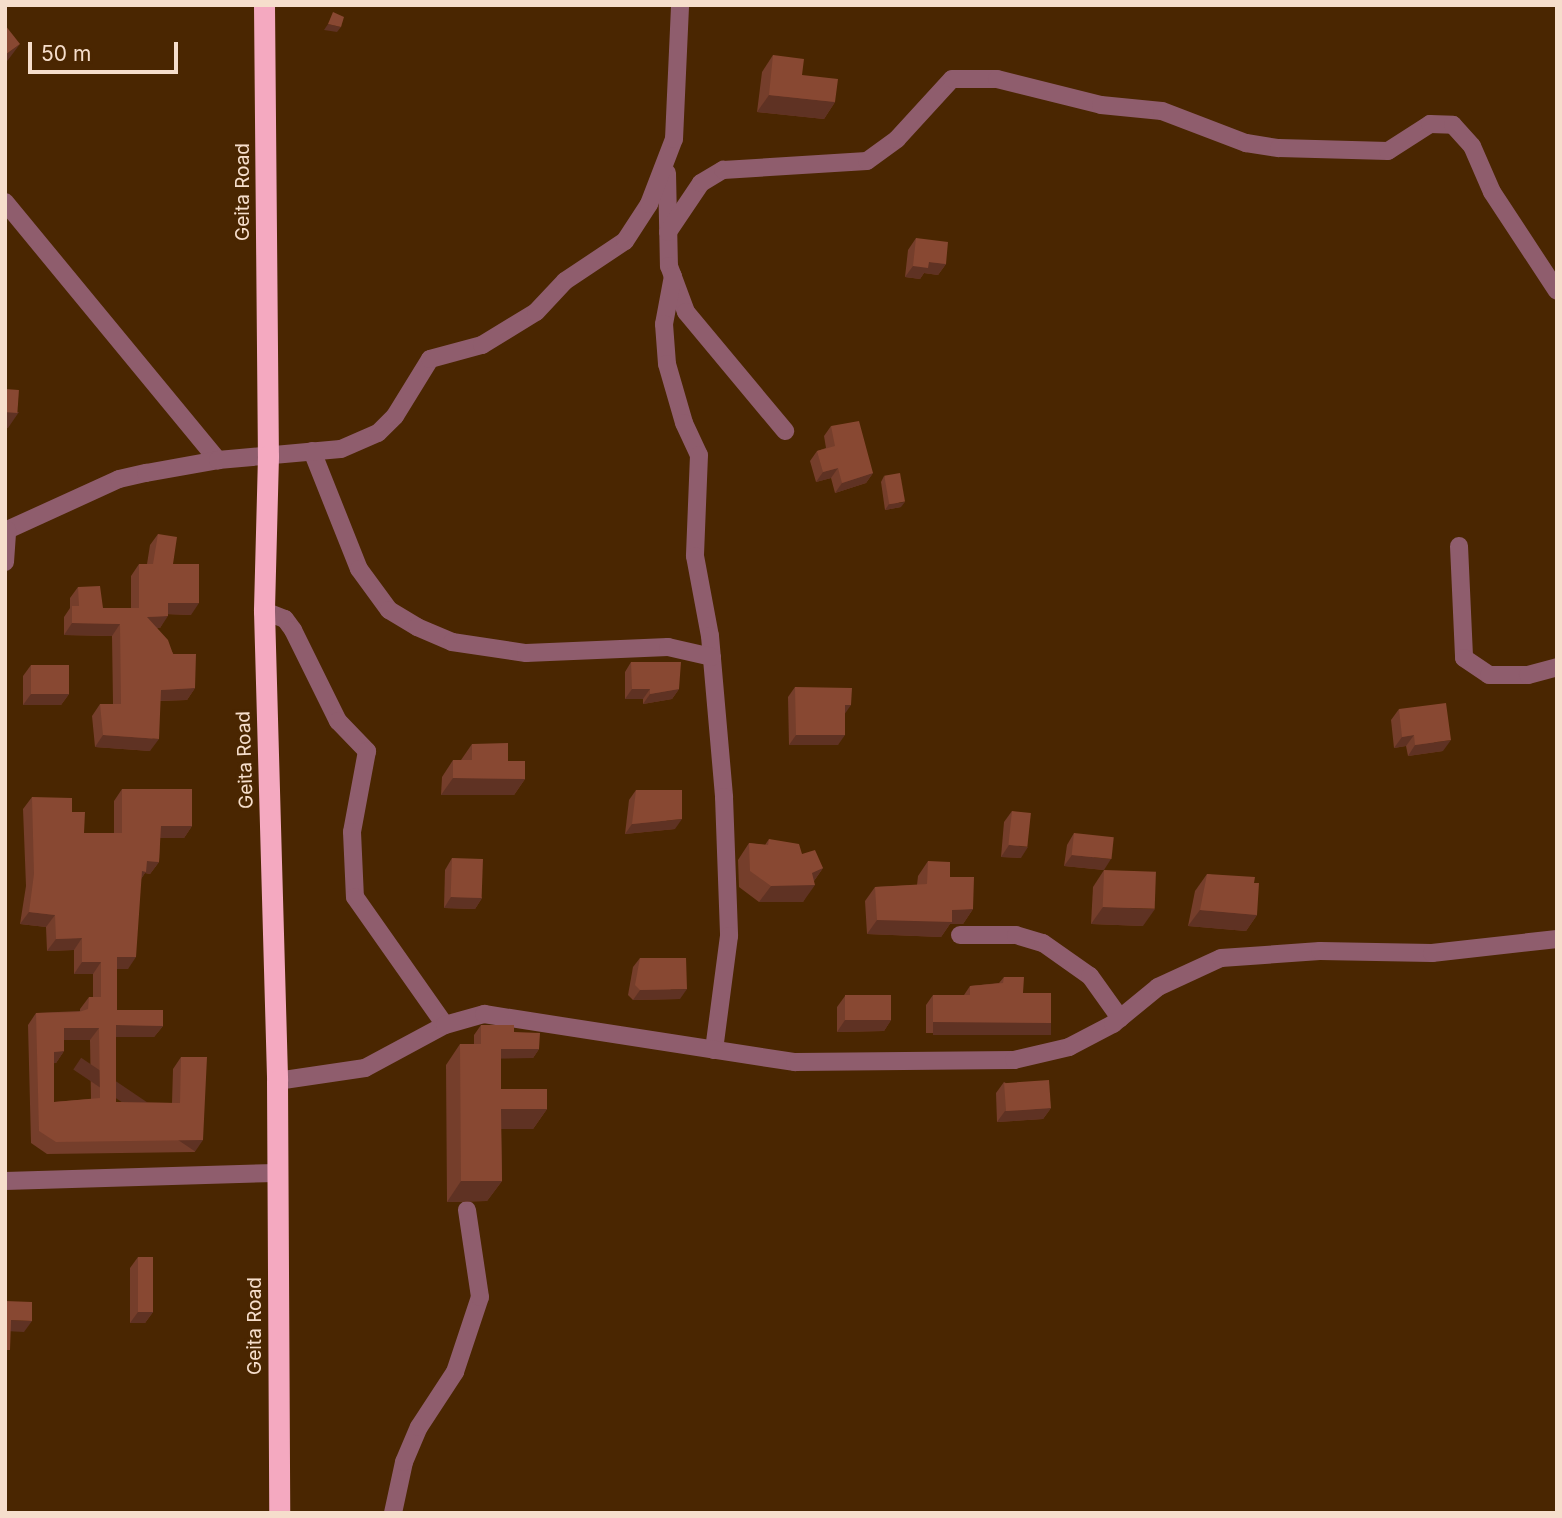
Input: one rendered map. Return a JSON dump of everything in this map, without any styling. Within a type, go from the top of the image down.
[{"type":"highway","name":"Geita Road","points":[[264,5],[268,456],[264,611],[276,1082],[279,1513]]},
{"type":"street","points":[[680,5],[678,107],[667,166],[668,232],[673,276],[686,312],[785,431]]},
{"type":"street","points":[[668,232],[701,183],[723,170],[867,161],[897,139],[952,79],[997,79],[1101,105],[1162,111],[1246,143],[1279,148],[1388,151],[1430,124],[1453,125],[1472,146],[1492,192],[1557,291]]},
{"type":"street","points":[[5,562],[6,531],[119,479],[218,460],[341,449],[378,433],[404,405],[430,359],[508,333],[536,312],[565,281],[609,255],[643,213],[667,166]]},
{"type":"street","points":[[5,202],[218,460]]},
{"type":"street","points":[[673,276],[664,324],[667,364],[684,423],[699,455],[695,556],[712,657],[724,797],[729,936],[714,1050]]},
{"type":"street","points":[[312,450],[359,569],[389,610],[417,627],[452,642],[526,653],[668,647],[712,657]]},
{"type":"street","points":[[1459,546],[1464,658],[1489,675],[1528,675],[1557,667]]},
{"type":"street","points":[[264,611],[285,619],[338,721],[367,751],[352,832],[355,897],[445,1025]]},
{"type":"street","points":[[960,936],[1016,935],[1043,943],[1090,976],[1120,1018]]},
{"type":"street","points":[[276,1082],[365,1068],[445,1025],[467,1017],[499,1015],[795,1062],[1014,1060],[1069,1047],[1120,1018],[1158,987],[1220,958],[1320,951],[1432,953],[1557,939]]},
{"type":"street","points":[[5,1181],[276,1173]]},
{"type":"street","points":[[393,1513],[404,1462],[419,1427],[455,1372],[480,1297],[467,1210]]},
{"type":"building","points":[[333,12],[344,17],[341,27],[328,24]]},
{"type":"building","points":[[5,25],[20,44],[5,55]]},
{"type":"building","points":[[773,55],[804,59],[802,75],[838,79],[835,102],[769,95]]},
{"type":"building","points":[[916,238],[948,242],[946,264],[929,262],[928,268],[913,266]]},
{"type":"building","points":[[5,389],[19,390],[17,413],[5,412]]},
{"type":"building","points":[[859,421],[873,473],[842,483],[838,468],[823,472],[817,451],[835,446],[831,426]]},
{"type":"building","points":[[900,473],[905,502],[889,504],[884,476]]},
{"type":"building","points":[[158,534],[177,537],[173,564],[199,564],[199,603],[168,603],[168,616],[147,617],[168,640],[173,654],[196,654],[195,688],[161,690],[159,739],[103,735],[100,704],[121,704],[120,624],[72,623],[72,606],[79,606],[78,587],[100,586],[103,608],[139,608],[139,564],[153,564]]},
{"type":"building","points":[[631,662],[681,662],[679,689],[650,694],[650,689],[632,689]]},
{"type":"building","points":[[31,665],[69,665],[69,694],[31,694]]},
{"type":"building","points":[[795,687],[852,688],[851,705],[845,705],[845,735],[796,735]]},
{"type":"building","points":[[1446,703],[1451,740],[1415,745],[1414,735],[1402,737],[1399,709]]},
{"type":"building","points":[[508,743],[508,761],[525,761],[525,779],[453,778],[453,760],[472,760],[472,744]]},
{"type":"building","points":[[122,789],[192,789],[192,826],[161,826],[159,862],[147,861],[146,872],[142,871],[136,957],[117,957],[117,1010],[163,1010],[163,1026],[116,1025],[116,1102],[180,1103],[181,1057],[207,1057],[203,1140],[56,1142],[39,1131],[36,1013],[79,1012],[88,1009],[89,997],[101,997],[101,962],[82,962],[82,938],[56,939],[55,915],[29,912],[34,874],[32,797],[72,798],[72,812],[85,812],[84,833],[122,833]],"holes":[[[64,1028],[99,1028],[100,1098],[54,1102],[54,1052],[64,1051]]]},
{"type":"building","points":[[636,790],[682,790],[682,819],[632,824]]},
{"type":"building","points":[[1012,811],[1031,813],[1027,847],[1008,845]]},
{"type":"building","points":[[1074,833],[1114,837],[1111,859],[1072,855]]},
{"type":"building","points":[[769,839],[799,844],[802,854],[815,850],[823,868],[812,873],[815,885],[771,886],[750,871],[749,843],[768,845]]},
{"type":"building","points":[[452,858],[483,859],[482,898],[451,897]]},
{"type":"building","points":[[928,861],[950,862],[950,877],[974,877],[973,909],[952,910],[952,922],[877,920],[875,887],[927,884]]},
{"type":"building","points":[[1104,870],[1156,872],[1155,909],[1103,907]]},
{"type":"building","points":[[1207,874],[1255,877],[1254,883],[1259,883],[1257,915],[1200,910]]},
{"type":"building","points":[[640,958],[686,958],[687,989],[640,990],[635,985]]},
{"type":"building","points":[[1004,977],[1024,977],[1023,993],[1051,993],[1051,1023],[933,1022],[933,995],[970,995],[970,986],[1003,983]]},
{"type":"building","points":[[845,995],[891,995],[891,1020],[845,1020]]},
{"type":"building","points":[[481,1025],[514,1025],[514,1032],[540,1033],[539,1049],[501,1049],[501,1044],[481,1044]]},
{"type":"building","points":[[460,1044],[501,1044],[501,1089],[547,1089],[547,1109],[501,1109],[502,1181],[461,1181]]},
{"type":"building","points":[[1049,1080],[1051,1108],[1006,1111],[1004,1083]]},
{"type":"building","points":[[138,1257],[153,1257],[153,1312],[138,1312]]},
{"type":"building","points":[[5,1301],[32,1302],[32,1321],[11,1320],[10,1350],[5,1350]]}]
